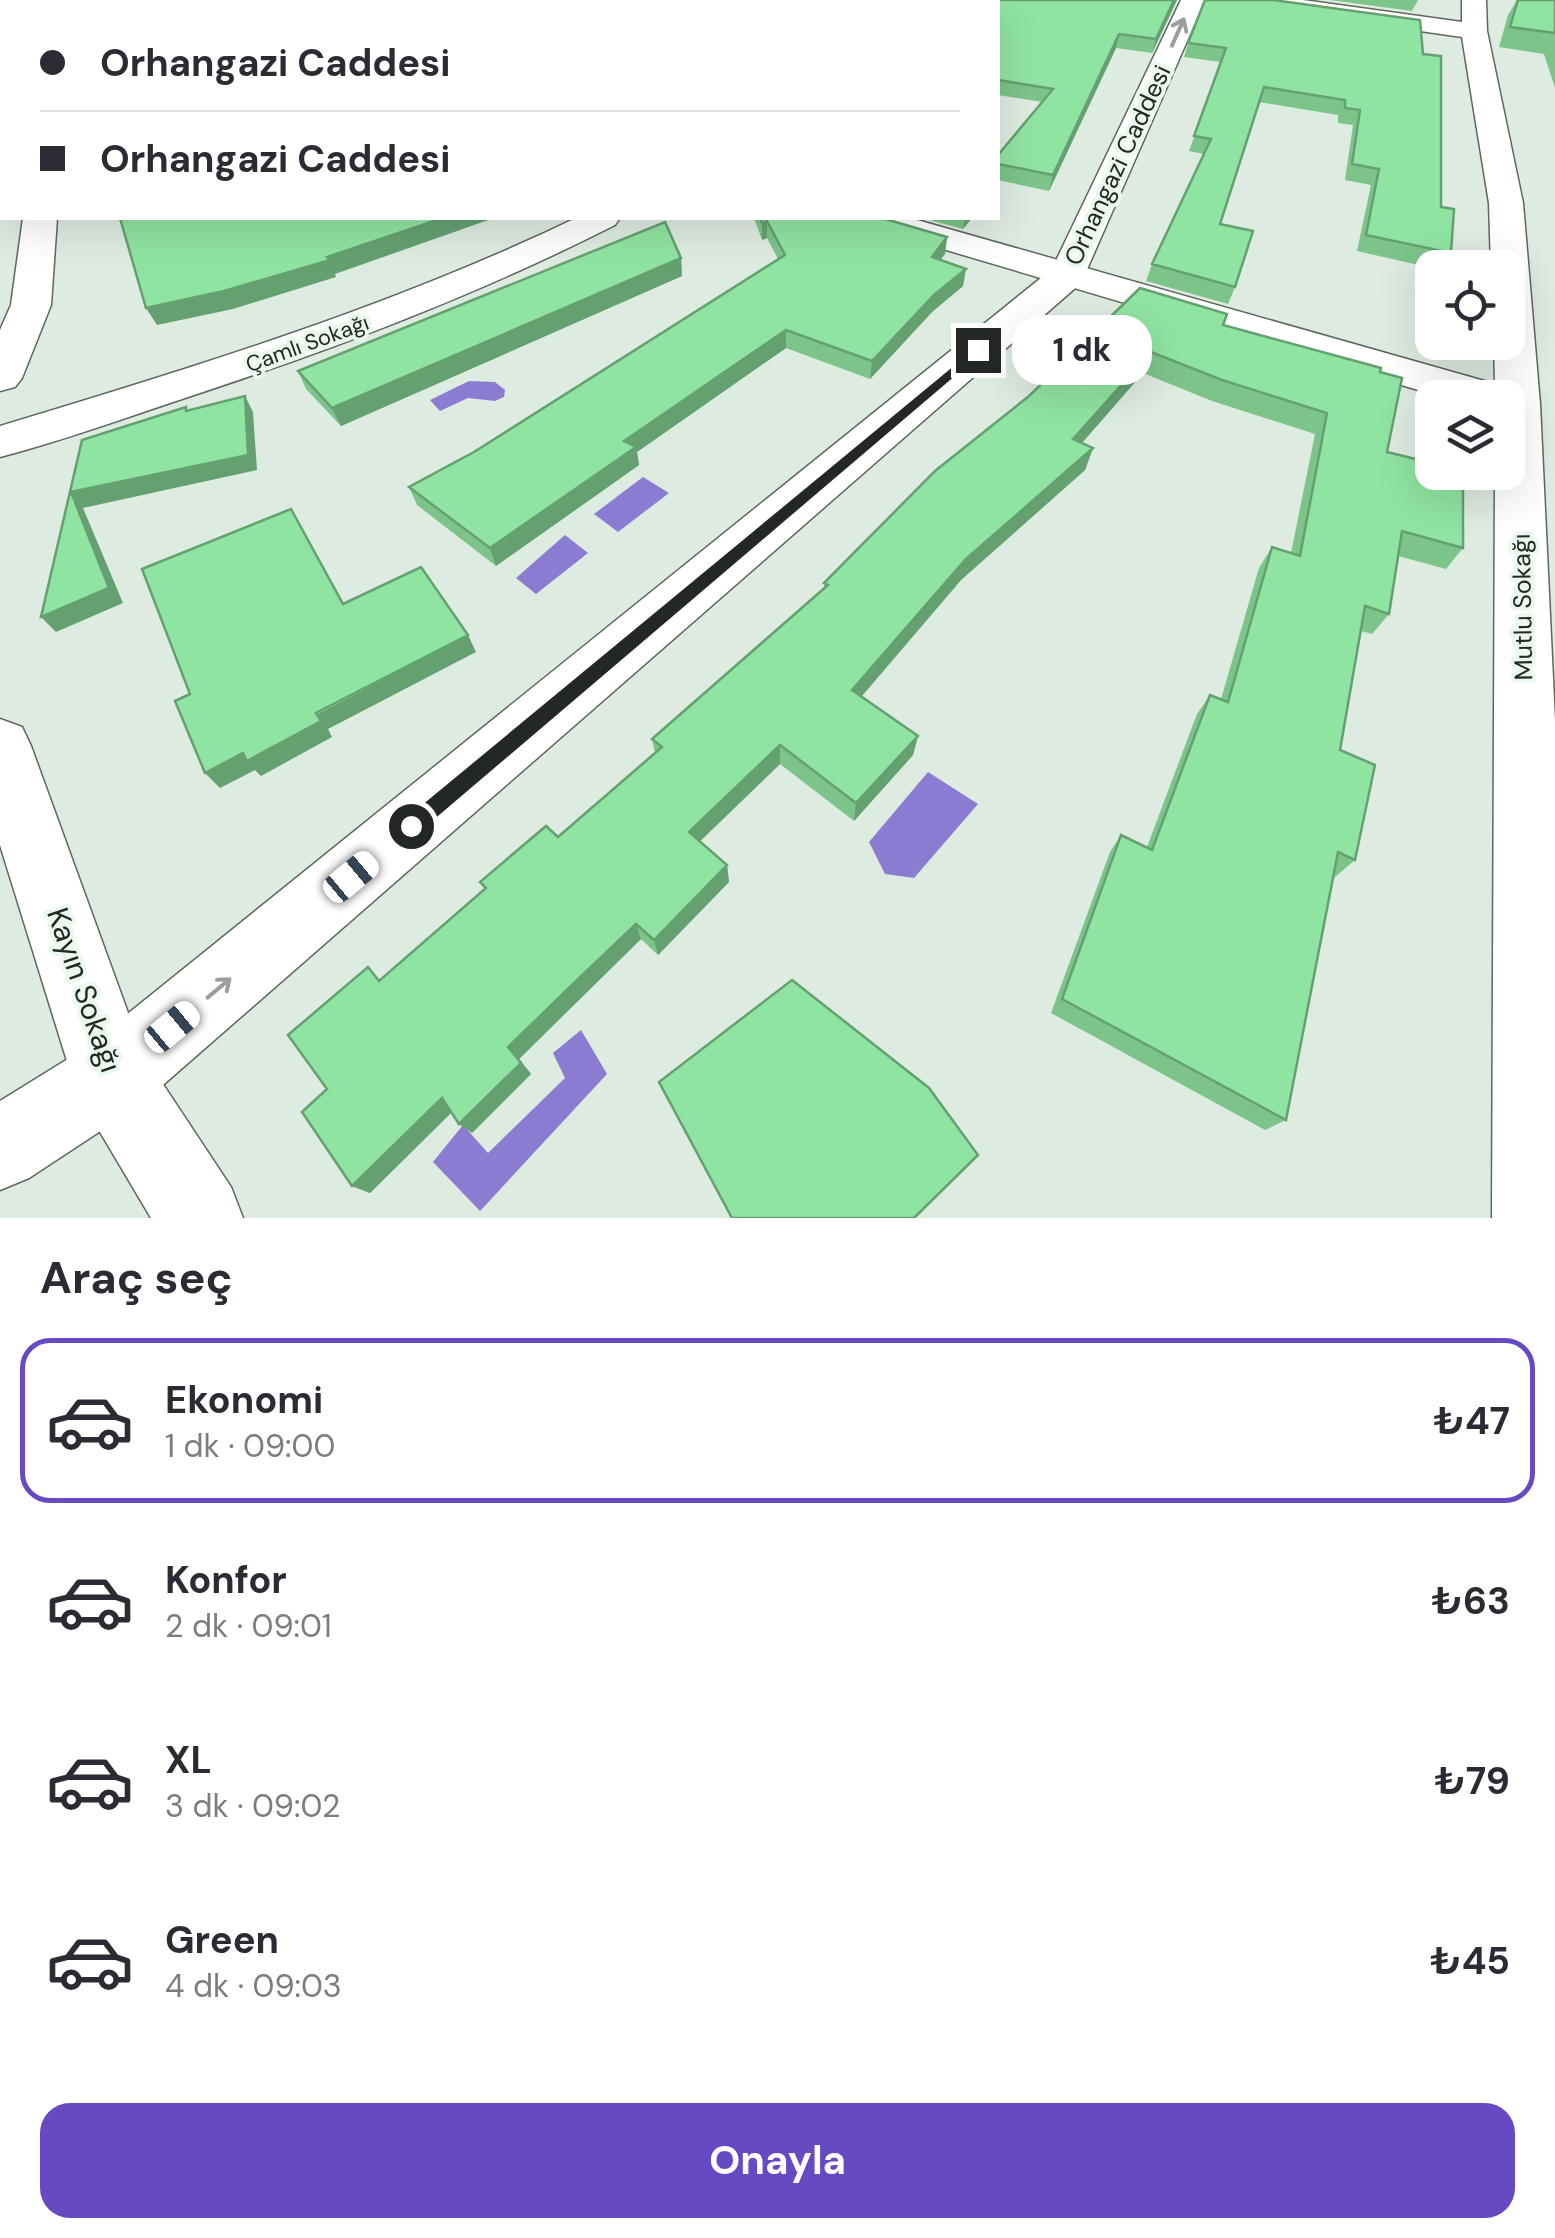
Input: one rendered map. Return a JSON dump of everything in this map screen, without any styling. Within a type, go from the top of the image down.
[{"type":"street","name":"Orhangazi Caddesi","points":[[0,1149],[112,1078],[1068,274],[1193,0]]},
{"type":"street","points":[[1252,0],[1482,9]]},
{"type":"street","name":"Mutlu Sokağı","points":[[1482,9],[1506,203],[1507,380]]},
{"type":"street","points":[[0,378],[31,305],[40,220]]},
{"type":"street","name":"Çamlı Sokağı","points":[[0,442],[302,348],[522,260],[599,220]]},
{"type":"street","points":[[881,220],[1434,380]]},
{"type":"street","name":"Mutlu Sokağı","points":[[1510,490],[1535,1218]]},
{"type":"street","name":"Kayın Sokağı","points":[[0,746],[112,1078],[200,1218]]},
{"type":"shaded area","points":[[469,381],[495,382],[505,390],[504,397],[495,401],[468,398],[440,411],[430,400]]},
{"type":"shaded area","points":[[643,477],[669,493],[618,532],[594,514]]},
{"type":"shaded area","points":[[565,535],[588,553],[536,594],[516,578]]},
{"type":"shaded area","points":[[928,772],[978,804],[914,878],[885,874],[869,842]]},
{"type":"shaded area","points":[[581,1030],[607,1074],[480,1211],[433,1162],[463,1125],[488,1153],[565,1078],[553,1053]]},
{"type":"building","points":[[1000,0],[1174,0],[1156,39],[1119,34],[1053,175],[1000,164],[1000,153],[1053,89],[1000,80]]},
{"type":"building","points":[[1205,0],[1273,0],[1420,20],[1423,54],[1441,56],[1441,207],[1454,209],[1451,250],[1366,235],[1379,169],[1352,164],[1360,110],[1345,108],[1345,100],[1264,87],[1220,224],[1253,231],[1235,287],[1152,264],[1211,139],[1194,136],[1226,48],[1188,43]]},
{"type":"building","points":[[1518,0],[1555,0],[1555,33],[1510,27]]},
{"type":"building","points":[[121,220],[437,220],[327,257],[330,260],[224,291],[146,308]]},
{"type":"building","points":[[761,220],[889,220],[947,237],[932,257],[966,269],[934,295],[872,361],[786,330],[624,441],[636,447],[490,548],[409,487],[474,452],[785,255],[767,221]]},
{"type":"building","points":[[665,222],[681,258],[332,408],[298,371]]},
{"type":"building","points":[[1140,288],[1227,314],[1223,325],[1381,368],[1380,372],[1402,378],[1387,452],[1415,459],[1415,490],[1463,490],[1463,548],[1402,531],[1389,614],[1365,606],[1340,750],[1375,765],[1355,860],[1338,852],[1286,1120],[1062,999],[1121,835],[1152,850],[1210,695],[1228,702],[1272,547],[1300,556],[1327,413],[1222,380],[1151,352],[1073,439],[1093,448],[966,559],[852,690],[918,736],[856,803],[780,745],[689,832],[727,865],[654,940],[636,924],[574,983],[508,1047],[521,1063],[459,1124],[442,1098],[352,1186],[302,1112],[327,1089],[288,1035],[368,967],[379,981],[486,888],[480,882],[546,826],[558,837],[662,747],[652,739],[828,585],[824,583],[935,471],[1029,396]]},
{"type":"building","points":[[245,396],[248,455],[71,492],[109,588],[41,617],[82,440],[186,407],[186,411]]},
{"type":"building","points":[[291,509],[343,604],[421,567],[468,635],[316,713],[321,721],[247,761],[243,753],[205,773],[175,701],[190,694],[142,569]]},
{"type":"building","points":[[792,980],[929,1088],[978,1155],[914,1218],[732,1218],[659,1082]]},
{"type":"route","points":[[411,826],[978,350]]}]
